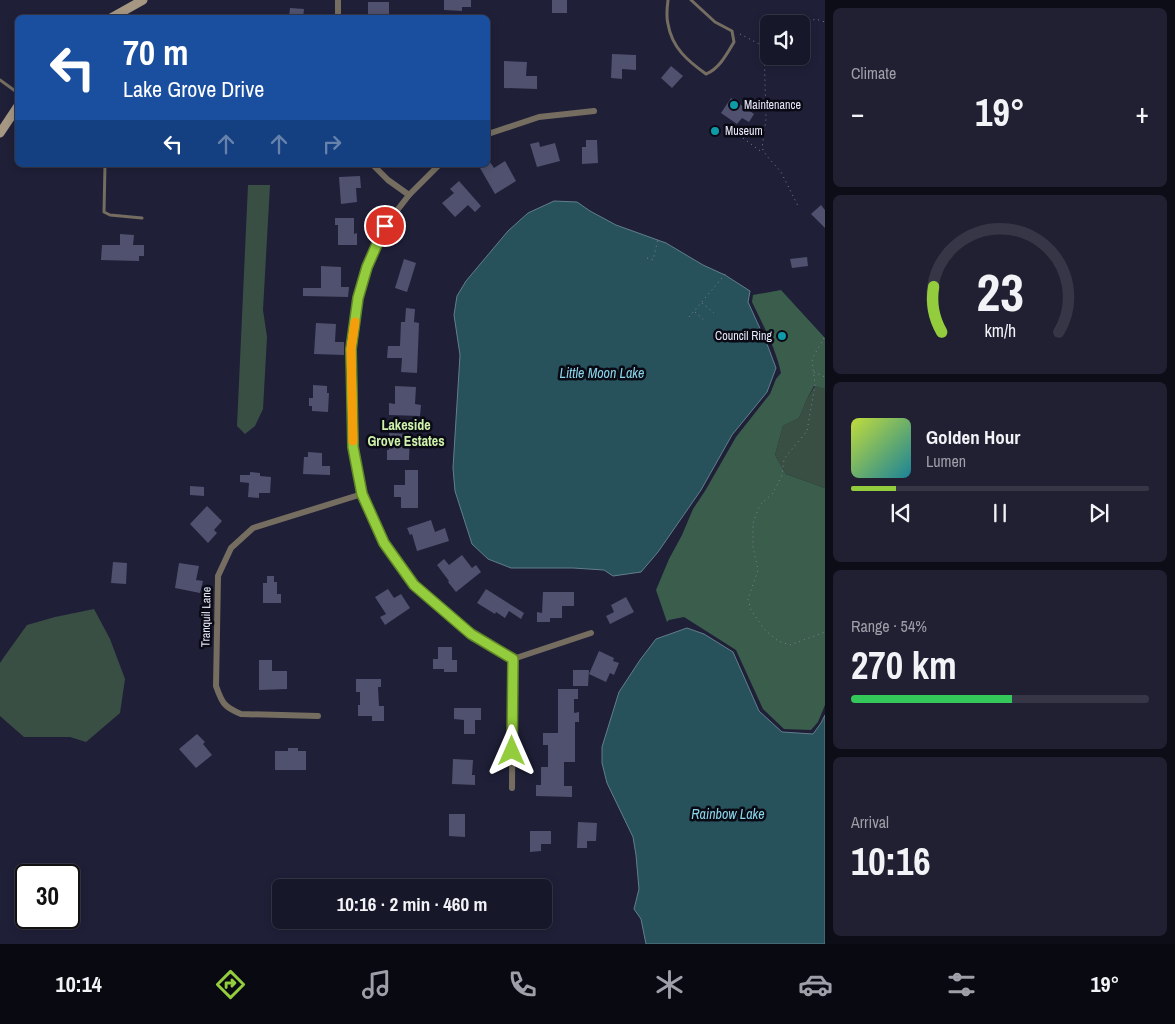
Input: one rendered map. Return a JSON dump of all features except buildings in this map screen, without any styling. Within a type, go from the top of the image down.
[{"type":"street","points":[[115,15],[143,0]]},
{"type":"street","points":[[338,0],[338,15]]},
{"type":"street","points":[[0,133],[15,110]]},
{"type":"street","points":[[490,133],[539,117],[594,111]]},
{"type":"street","points":[[375,167],[388,180],[409,195]]},
{"type":"street","points":[[437,167],[409,195],[385,226],[367,267],[358,298],[351,349],[353,447],[362,494],[384,543],[414,585],[471,634],[513,659],[591,633]]},
{"type":"street","name":"Tranquil Lane","points":[[318,716],[242,714],[230,710],[222,702],[216,686],[218,576],[230,548],[253,528],[362,494]]},
{"type":"street","points":[[512,788],[513,659]]},
{"type":"lane","points":[[668,0],[667,22],[673,43],[683,55],[706,74],[711,72],[726,56],[734,42],[732,31],[715,22],[691,0]]},
{"type":"lane","points":[[0,80],[15,91]]},
{"type":"lane","points":[[105,167],[104,212],[110,215],[142,218]]},
{"type":"path","points":[[810,21],[816,19],[825,22]]},
{"type":"path","points":[[732,31],[760,44]]},
{"type":"path","points":[[765,65],[766,119],[762,148],[766,155]]},
{"type":"path","points":[[743,138],[759,148],[781,172],[798,208]]},
{"type":"path","points":[[647,258],[652,260],[658,239]]},
{"type":"path","points":[[689,317],[727,272]]},
{"type":"path","points":[[702,302],[714,313]]},
{"type":"path","points":[[694,311],[706,322]]},
{"type":"path","points":[[824,338],[812,359],[815,385],[807,431],[784,459],[782,475],[772,493],[760,505],[753,523],[753,547],[758,570],[748,599],[751,610],[765,630],[778,641],[790,645],[825,632]]},
{"type":"path","points":[[814,372],[825,377]]},
{"type":"shaded area","points":[[248,185],[270,185],[263,310],[267,337],[263,409],[255,426],[245,434],[237,426]]},
{"type":"shaded area","points":[[781,290],[825,338],[825,389],[814,386],[799,418],[783,426],[775,455],[786,474],[825,488],[825,705],[818,722],[811,730],[784,729],[763,709],[736,650],[684,617],[667,622],[656,590],[693,509],[736,437],[770,394],[776,379],[781,373],[773,346],[752,302],[753,295]]},
{"type":"shaded area","points":[[815,386],[825,389],[825,488],[786,474],[775,455],[783,426],[799,418]]},
{"type":"shaded area","points":[[94,609],[110,639],[125,679],[120,713],[86,742],[70,737],[24,737],[0,716],[0,663],[27,625]]},
{"type":"water","name":"Little Moon Lake","points":[[554,201],[577,202],[616,225],[666,243],[750,291],[748,302],[776,368],[767,392],[732,435],[701,490],[658,552],[641,572],[613,576],[604,570],[511,568],[488,559],[472,544],[455,491],[453,468],[460,355],[454,315],[457,296],[466,281],[508,231],[528,213]]},
{"type":"water","name":"Rainbow Lake","points":[[687,628],[704,634],[733,652],[759,711],[782,732],[813,734],[825,715],[825,944],[646,944],[641,919],[634,909],[639,889],[633,837],[607,783],[602,763],[602,747],[619,692],[640,660],[656,639]]},
{"type":"slow traffic","points":[[353,441],[351,349],[355,322]]},
{"type":"place","name":"Maintenance","points":[[734,105]]},
{"type":"place","name":"Museum","points":[[715,131]]},
{"type":"place","name":"Council Ring","points":[[782,336]]},
{"type":"district","name":"Lakeside Grove Estates","points":[[406,434]]},
{"type":"route","points":[[385,226],[367,267],[358,298],[351,349],[353,447],[362,494],[384,543],[414,585],[471,634],[513,659],[512,751]]}]
